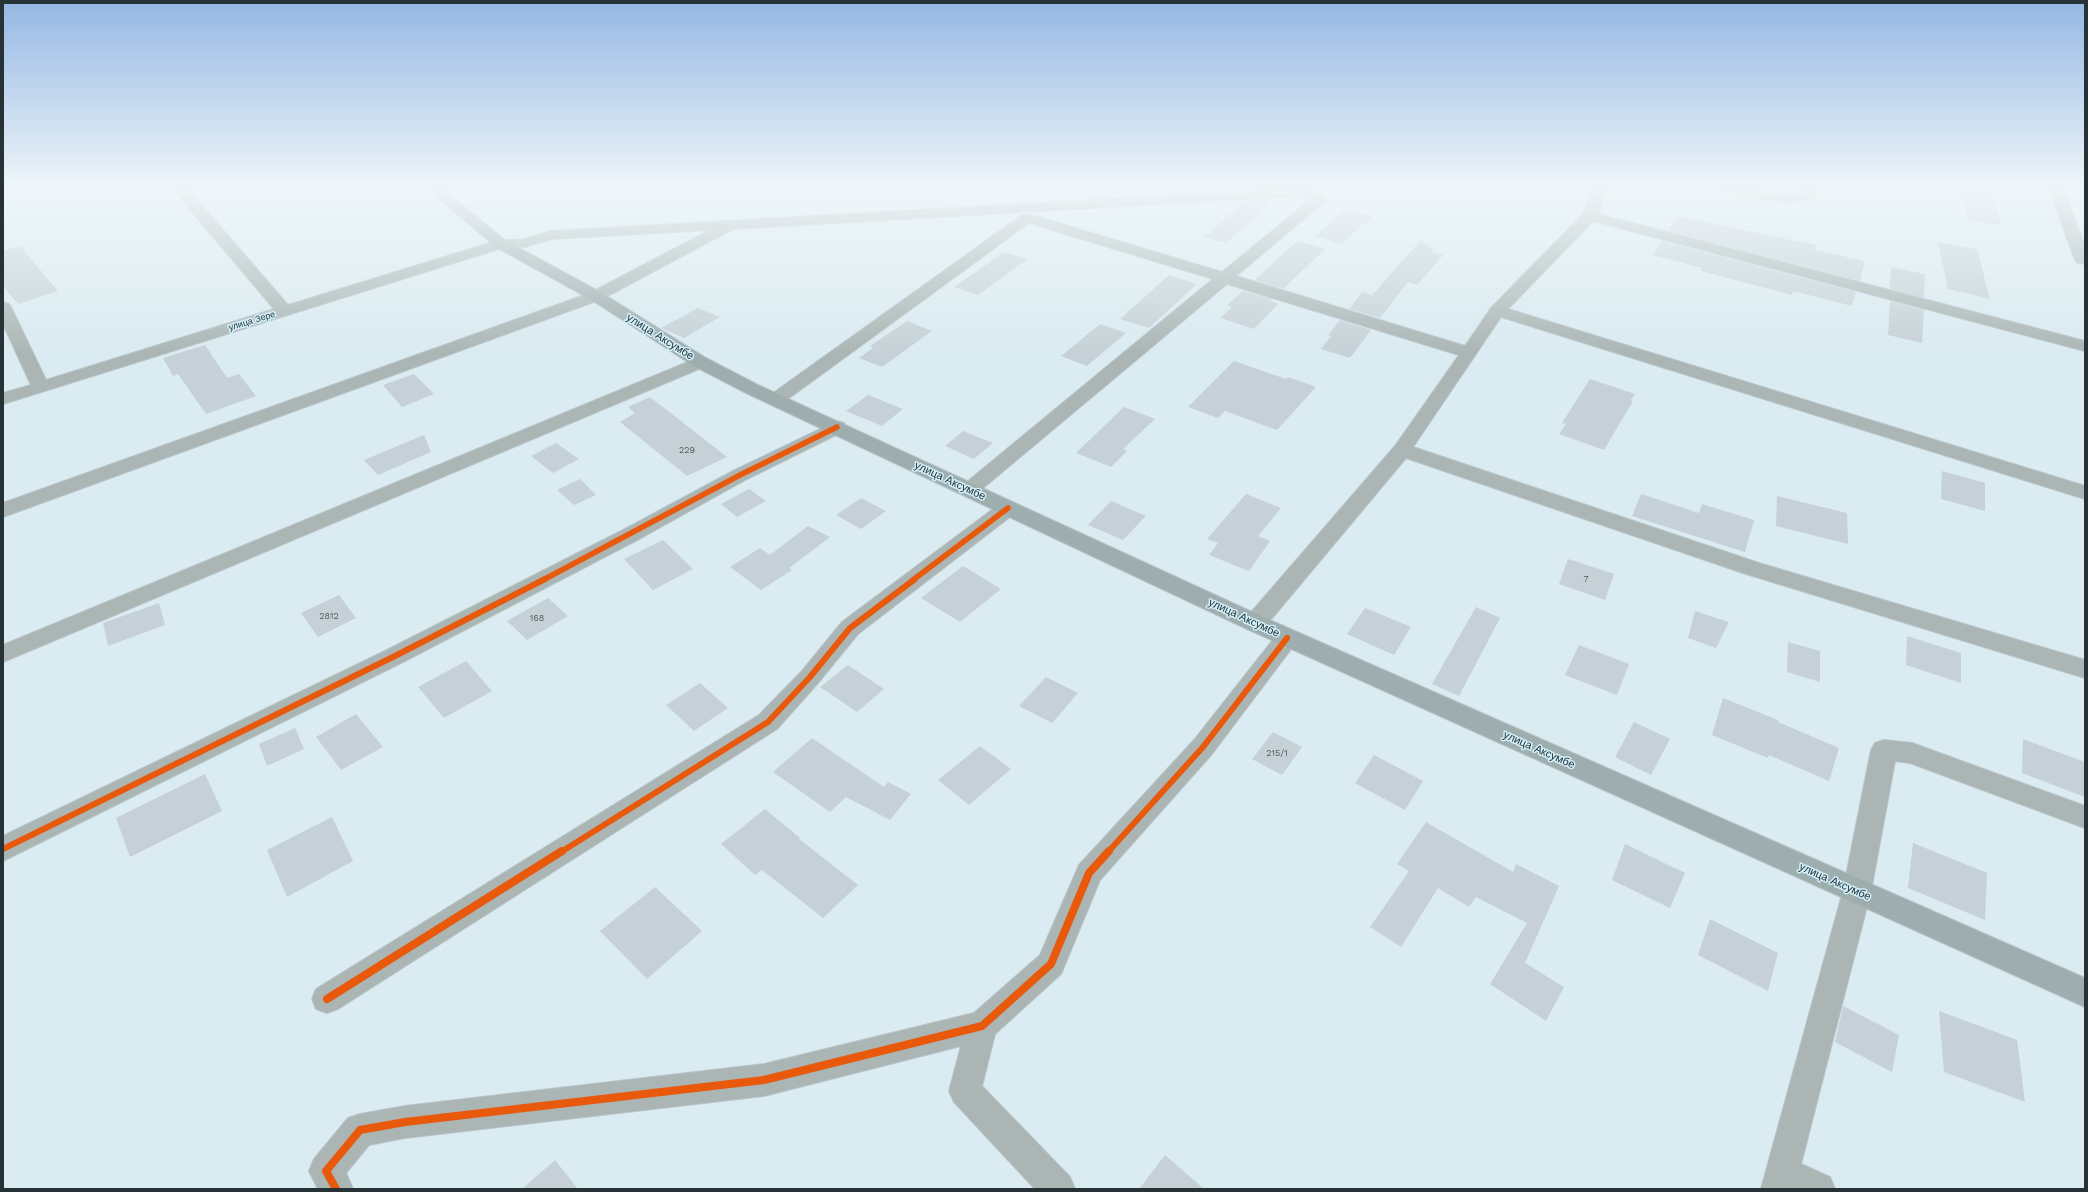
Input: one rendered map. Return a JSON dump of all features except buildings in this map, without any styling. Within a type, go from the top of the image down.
[{"type":"main road","name":"улица Аксумбе","points":[[501,244],[596,296],[700,362],[775,400],[837,427],[1287,638],[2085,993]]},
{"type":"street","points":[[226,243],[284,311]]},
{"type":"street","name":"улица Зере","points":[[3,399],[501,244],[526,243]]},
{"type":"street","points":[[3,510],[596,296],[698,243]]},
{"type":"street","points":[[775,400],[985,243]]},
{"type":"street","points":[[1117,243],[1223,277],[1468,352]]},
{"type":"street","name":"улица Зере","points":[[1223,277],[1265,243]]},
{"type":"street","points":[[1255,623],[1402,450],[1468,352],[1498,311],[1564,243]]},
{"type":"street","points":[[1691,243],[2085,346]]},
{"type":"street","points":[[2076,243],[2083,260]]},
{"type":"street","points":[[969,490],[1223,277]]},
{"type":"street","points":[[3,307],[42,387]]},
{"type":"street","points":[[1498,311],[2085,493]]},
{"type":"street","points":[[3,654],[700,362]]},
{"type":"street","points":[[3,849],[395,656],[627,536],[740,475],[837,427]]},
{"type":"street","points":[[1402,450],[1751,568],[2085,669]]},
{"type":"street","points":[[327,999],[768,722],[810,677],[850,628],[1008,508]]},
{"type":"street","points":[[336,1189],[326,1171],[360,1130],[413,1121],[764,1080],[982,1026],[1051,964],[1089,873],[1203,747],[1287,638]]},
{"type":"street","points":[[1818,1189],[1780,1181],[1856,891],[1884,750],[1912,753],[2085,816]]},
{"type":"street","points":[[982,1026],[965,1091],[1058,1189]]},
{"type":"cycle path","points":[[3,849],[395,656],[634,533],[740,475],[837,427]]},
{"type":"cycle path","points":[[327,999],[768,722],[810,677],[850,628],[1008,508]]},
{"type":"cycle path","points":[[336,1189],[326,1171],[360,1130],[405,1122],[764,1080],[982,1026],[1051,964],[1089,873],[1203,747],[1287,638]]}]
